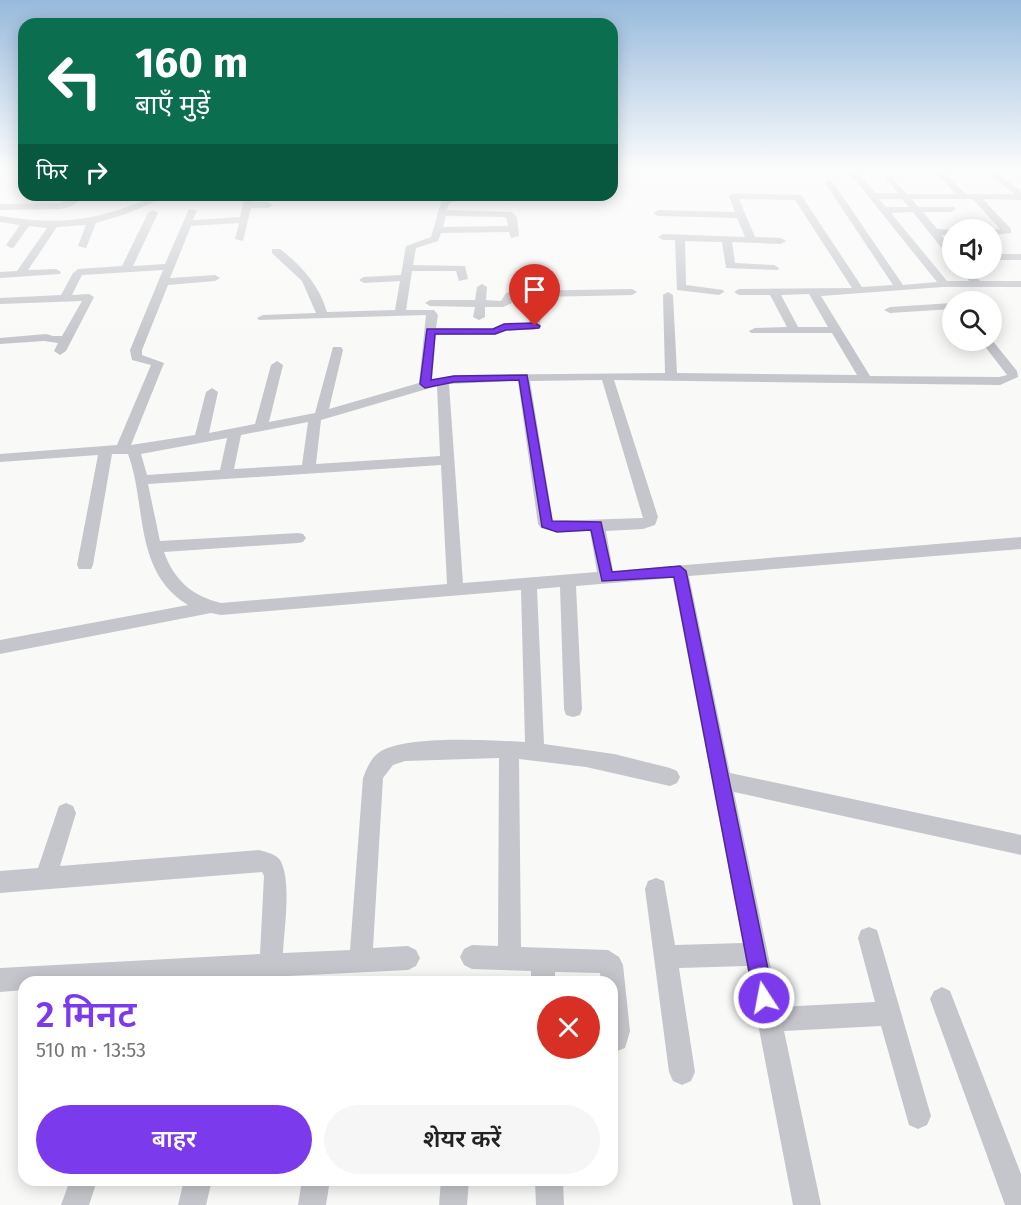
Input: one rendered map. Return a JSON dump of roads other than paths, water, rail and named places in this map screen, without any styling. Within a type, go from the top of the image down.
[{"type":"street","points":[[11,245],[24,227]]},
{"type":"street","points":[[20,274],[52,227]]},
{"type":"street","points":[[83,246],[90,227]]},
{"type":"street","points":[[126,268],[146,227]]},
{"type":"street","points":[[85,565],[120,451],[158,363],[139,358],[136,354],[186,227]]},
{"type":"street","points":[[240,239],[242,227]]},
{"type":"street","points":[[400,313],[411,246],[432,241],[437,230],[513,233],[513,227]]},
{"type":"street","points":[[746,227],[751,240]]},
{"type":"street","points":[[818,227],[858,289]]},
{"type":"street","points":[[857,227],[900,288]]},
{"type":"street","points":[[899,227],[925,259],[945,291]]},
{"type":"street","points":[[930,227],[942,242]]},
{"type":"street","points":[[934,232],[942,232]]},
{"type":"street","points":[[663,237],[781,240]]},
{"type":"street","points":[[680,238],[681,288],[719,292]]},
{"type":"street","points":[[727,239],[730,266],[774,268]]},
{"type":"street","points":[[276,251],[294,264],[308,279],[323,315]]},
{"type":"street","points":[[1002,257],[1021,257]]},
{"type":"street","points":[[65,297],[78,273],[87,270],[170,267]]},
{"type":"street","points":[[210,292],[219,267]]},
{"type":"street","points":[[364,279],[461,268],[463,279]]},
{"type":"street","points":[[0,275],[56,272]]},
{"type":"street","points":[[164,282],[215,278]]},
{"type":"street","points":[[973,279],[977,284]]},
{"type":"street","points":[[739,292],[1021,284]]},
{"type":"street","points":[[479,317],[482,287]]},
{"type":"street","points":[[816,291],[814,294],[866,380]]},
{"type":"street","points":[[430,303],[503,304],[513,294],[632,292]]},
{"type":"street","points":[[774,292],[794,330]]},
{"type":"street","points":[[431,331],[495,332],[504,327],[534,327],[536,293]]},
{"type":"street","points":[[668,296],[671,377]]},
{"type":"street","points":[[0,312],[4,300],[89,297],[60,351]]},
{"type":"street","points":[[890,310],[942,307]]},
{"type":"street","points":[[263,318],[432,314],[425,384]]},
{"type":"street","points":[[755,331],[836,330]]},
{"type":"street","points":[[0,341],[46,337],[51,340],[67,339]]},
{"type":"street","points":[[308,469],[318,417],[337,350]]},
{"type":"street","points":[[0,458],[120,451],[236,434],[318,417],[443,380],[607,376],[1000,381],[1012,377],[1009,369],[995,351]]},
{"type":"street","points":[[260,429],[277,365]]},
{"type":"street","points":[[523,377],[546,524],[557,527],[644,524],[650,521],[651,517],[607,376]]},
{"type":"street","points":[[443,380],[455,590]]},
{"type":"street","points":[[201,439],[212,392]]},
{"type":"street","points":[[226,474],[236,434]]},
{"type":"street","points":[[120,451],[140,480],[153,547],[168,578],[178,591],[192,602],[208,608]]},
{"type":"street","points":[[140,480],[449,460]]},
{"type":"street","points":[[597,525],[606,577]]},
{"type":"street","points":[[153,547],[297,538]]},
{"type":"street","points":[[0,647],[208,608],[221,609],[1021,543]]},
{"type":"street","points":[[680,571],[768,1020],[807,1205]]},
{"type":"street","points":[[568,580],[573,709]]},
{"type":"street","points":[[529,584],[535,750]]},
{"type":"street","points":[[509,749],[510,958]]},
{"type":"street","points":[[361,961],[373,778],[377,768],[393,755],[409,752],[535,750],[602,760],[670,777]]},
{"type":"street","points":[[722,780],[1021,845]]},
{"type":"street","points":[[46,877],[66,813]]},
{"type":"street","points":[[0,882],[259,861],[268,863],[273,867],[275,876],[271,966]]},
{"type":"street","points":[[656,889],[682,1072]]},
{"type":"street","points":[[869,938],[918,1116]]},
{"type":"street","points":[[665,957],[755,954]]},
{"type":"street","points":[[472,957],[510,958],[543,971],[604,961],[610,965],[611,976]]},
{"type":"street","points":[[77,976],[408,958]]},
{"type":"street","points":[[0,980],[18,979]]},
{"type":"street","points":[[942,999],[1019,1205]]},
{"type":"street","points":[[768,1020],[890,1013]]},
{"type":"street","points":[[192,1205],[197,1186]]},
{"type":"street","points":[[312,1205],[315,1186]]},
{"type":"street","points":[[453,1205],[455,1186]]},
{"type":"street","points":[[549,1186],[550,1205]]}]
